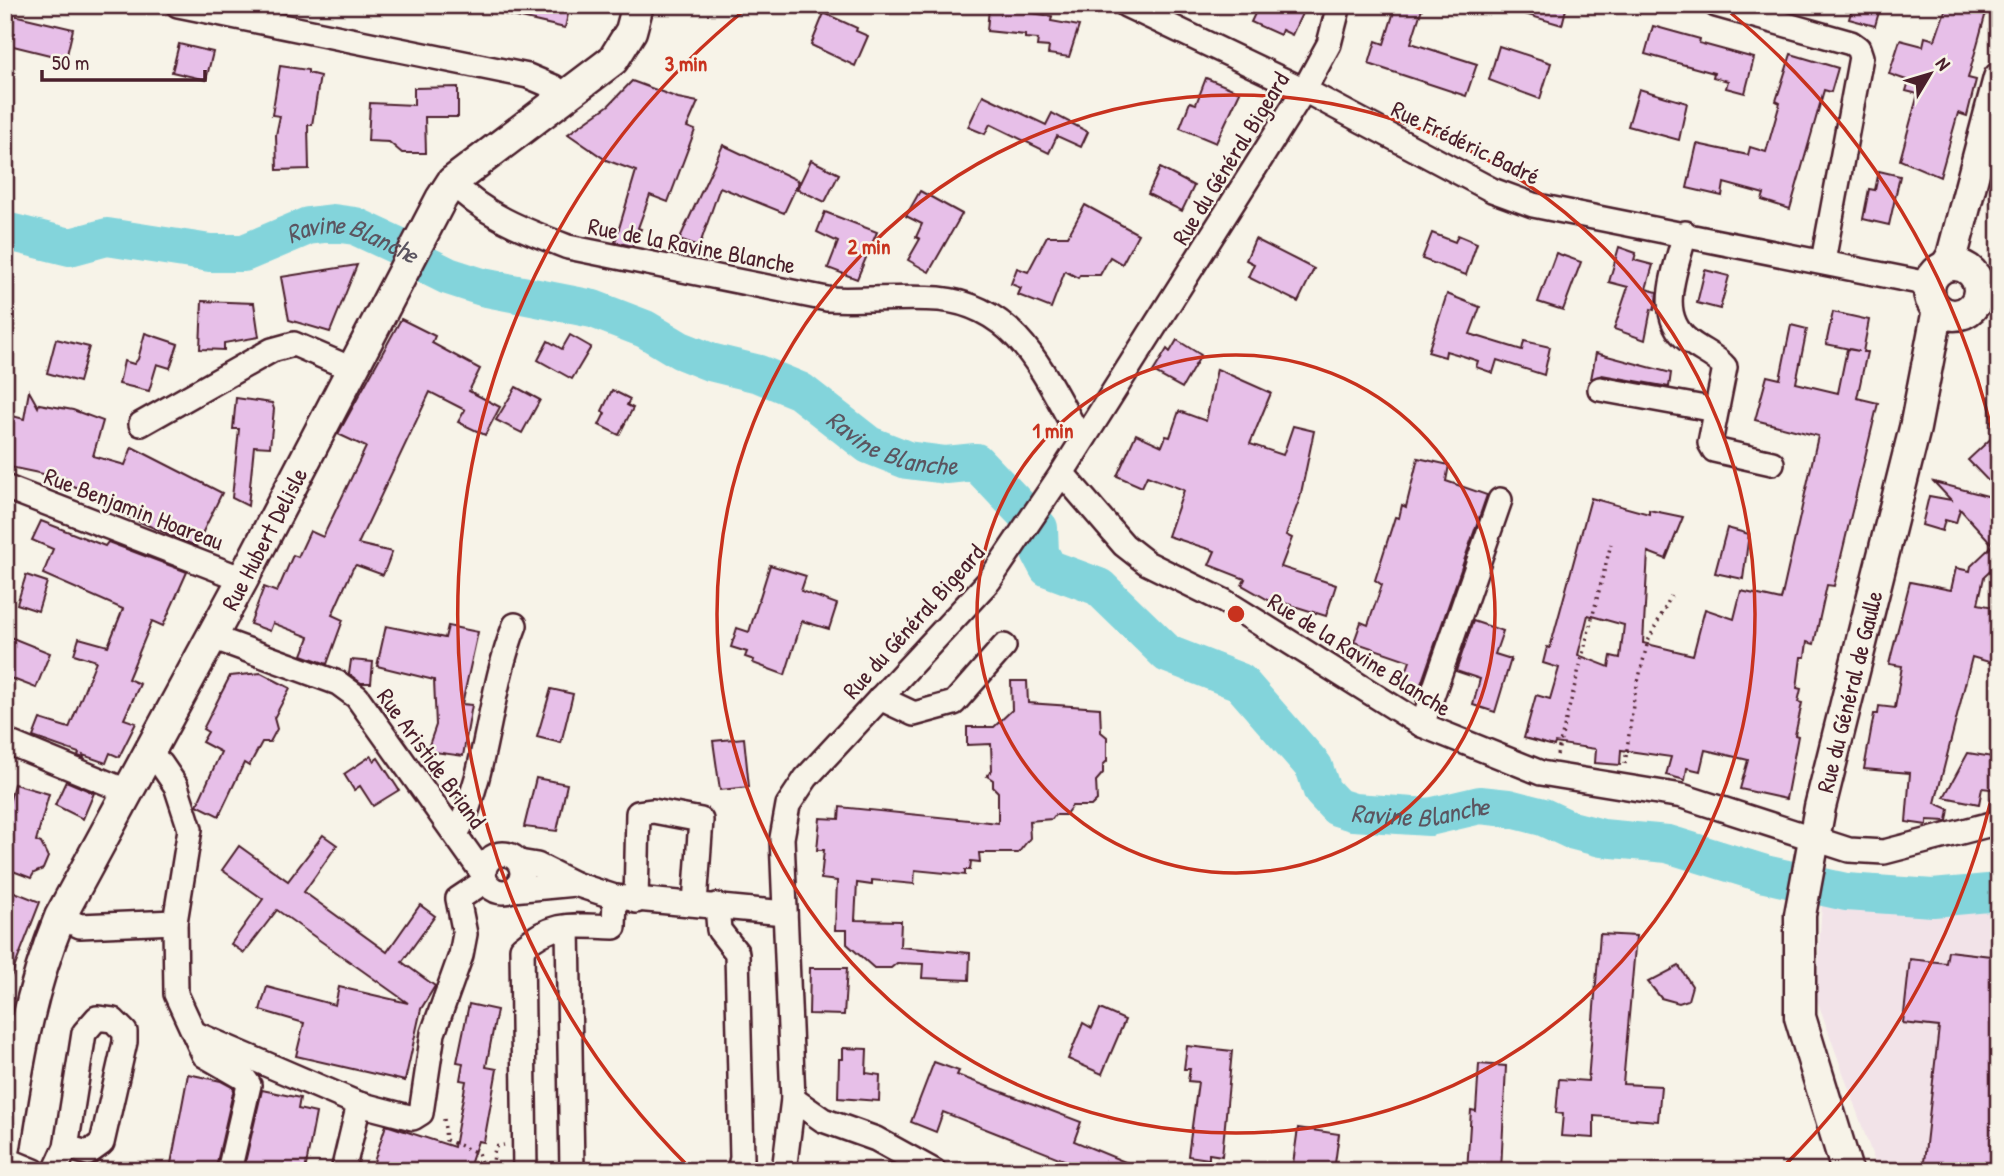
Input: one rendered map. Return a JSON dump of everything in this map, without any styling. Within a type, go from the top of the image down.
[{"type":"main road","name":"Rue Hubert Delisle","points":[[5,1147],[26,1020],[40,966],[60,917],[243,579],[396,282],[447,191],[613,60],[631,31],[638,5]]},
{"type":"main road","name":"Rue du Général de Gaulle","points":[[1960,290],[1952,256],[1999,78]]},
{"type":"main road","name":"Rue du Général de Gaulle","points":[[1847,1171],[1800,1017],[1800,915],[1813,847],[1915,428],[1955,319],[1968,259],[1999,153]]},
{"type":"main road","name":"Rue du Général de Gaulle","points":[[1799,958],[1811,1017],[1863,1171]]},
{"type":"street","points":[[178,5],[528,76],[554,88],[564,100]]},
{"type":"street","name":"Rue Frédéric Badré","points":[[1126,5],[1304,90],[1502,194],[1576,215],[1685,233],[1960,290]]},
{"type":"street","name":"Rue du Général Bigeard","points":[[785,1171],[793,1100],[782,838],[788,805],[806,778],[989,581],[1062,473],[1304,90],[1329,44],[1339,5]]},
{"type":"street","points":[[1716,5],[1851,43],[1858,48],[1861,57],[1824,261]]},
{"type":"street","name":"Rue de la Ravine Blanche","points":[[447,191],[531,233],[568,247],[827,299],[870,302],[939,299],[970,305],[999,320],[1024,344],[1075,429],[1085,436]]},
{"type":"street","points":[[1685,233],[1668,304],[1673,322],[1687,340],[1719,360],[1725,368],[1710,443],[1714,450],[1772,463]]},
{"type":"street","points":[[141,424],[272,350],[294,344],[352,369]]},
{"type":"street","points":[[1600,389],[1716,410]]},
{"type":"street","name":"Rue de la Ravine Blanche","points":[[1062,473],[1124,545],[1147,563],[1224,601],[1445,737],[1552,775],[1682,796],[1813,847],[1884,852],[1999,822]]},
{"type":"street","name":"Rue Benjamin Hoareau","points":[[5,487],[243,579]]},
{"type":"street","points":[[1422,725],[1500,499]]},
{"type":"street","points":[[456,834],[467,814],[490,727],[504,657],[515,625]]},
{"type":"street","name":"Rue Aristide Briand","points":[[212,637],[338,683],[349,690],[456,834],[485,878],[500,892],[575,884]]},
{"type":"street","points":[[880,698],[914,714],[954,703],[1004,646]]},
{"type":"street","points":[[5,741],[129,792]]},
{"type":"street","points":[[149,755],[161,764],[176,786],[190,829],[175,922],[176,994],[207,1058],[244,1078],[249,1084],[229,1171]]},
{"type":"street","points":[[526,1171],[522,948],[544,930],[614,927],[625,899],[638,813],[653,811],[701,820],[706,904],[719,930],[737,953],[742,1158],[739,1171]]},
{"type":"street","name":"Rue Aristide Briand","points":[[485,878],[487,863],[496,855],[509,855],[519,862],[537,865],[575,884],[625,899],[706,904],[785,914]]},
{"type":"street","points":[[512,890],[521,881],[519,862]]},
{"type":"street","points":[[194,1033],[359,1104],[413,1118],[421,1113],[433,1033],[461,955],[465,934],[458,899],[485,878]]},
{"type":"street","points":[[60,917],[80,926],[175,922]]},
{"type":"street","points":[[568,927],[572,1171]]},
{"type":"street","points":[[55,1171],[66,1147],[84,1033],[96,1018],[113,1020],[125,1032],[125,1042],[102,1143],[88,1153],[66,1147]]},
{"type":"street","points":[[793,1100],[823,1120],[876,1139],[934,1171]]},
{"type":"street","points":[[343,1171],[359,1104]]},
{"type":"street","points":[[5,1159],[34,1171]]},
{"type":"path","points":[[1552,775],[1595,594],[1611,544]]},
{"type":"path","points":[[1623,786],[1634,698],[1647,641],[1671,596]]},
{"type":"path","points":[[422,1104],[440,1111],[446,1140],[478,1153],[483,1168],[492,1170],[495,1147],[512,1140],[526,1140]]},
{"type":"shaded area","points":[[1822,903],[1950,911],[1999,905],[1999,1171],[1878,1171],[1816,997]]},
{"type":"building","points":[[496,5],[570,5],[565,28],[495,12]]},
{"type":"building","points":[[1259,5],[1306,5],[1292,35],[1282,30],[1280,35],[1251,22]]},
{"type":"building","points":[[1396,5],[1423,5],[1411,43],[1477,64],[1466,96],[1369,64],[1376,41],[1384,44]]},
{"type":"building","points":[[1512,5],[1567,5],[1562,25],[1511,10]]},
{"type":"building","points":[[1853,5],[1881,5],[1875,26],[1849,19]]},
{"type":"building","points":[[1947,5],[1988,5],[1968,78],[1976,80],[1967,116],[1958,113],[1940,177],[1900,160],[1918,94],[1906,91],[1909,81],[1889,74],[1900,40],[1923,46],[1925,37],[1935,40]]},
{"type":"building","points":[[989,7],[1052,16],[1051,21],[1079,26],[1069,57],[1048,54],[1049,47],[1037,46],[1038,39],[987,31]]},
{"type":"building","points":[[5,13],[73,29],[66,59],[5,44]]},
{"type":"building","points":[[824,13],[868,36],[855,66],[811,45]]},
{"type":"building","points":[[1653,26],[1700,39],[1699,43],[1754,58],[1745,93],[1726,88],[1728,81],[1713,77],[1714,73],[1645,54]]},
{"type":"building","points":[[179,44],[213,52],[206,80],[172,72]]},
{"type":"building","points":[[1499,46],[1551,63],[1540,99],[1489,80]]},
{"type":"building","points":[[1791,54],[1838,68],[1831,92],[1824,90],[1790,209],[1762,200],[1764,194],[1724,183],[1722,196],[1687,188],[1697,144],[1748,155],[1750,147],[1766,152],[1780,103],[1776,101]]},
{"type":"building","points":[[280,66],[308,70],[308,73],[320,76],[312,125],[308,125],[309,169],[277,170],[276,135],[280,116],[272,115]]},
{"type":"building","points":[[1206,78],[1240,92],[1216,143],[1180,128],[1190,102],[1196,104]]},
{"type":"building","points":[[632,81],[678,98],[698,102],[687,127],[695,130],[668,202],[650,195],[638,228],[641,229],[632,246],[615,242],[636,171],[606,160],[568,134],[609,105]]},
{"type":"building","points":[[458,87],[458,117],[425,117],[426,153],[402,153],[389,142],[368,141],[370,103],[414,105],[414,88]]},
{"type":"building","points":[[1639,89],[1687,103],[1679,140],[1628,126]]},
{"type":"building","points":[[983,95],[1046,125],[1052,113],[1088,132],[1081,147],[1057,136],[1049,153],[990,124],[985,134],[968,127]]},
{"type":"building","points":[[723,145],[799,181],[784,213],[720,187],[699,247],[679,240]]},
{"type":"building","points":[[811,160],[839,174],[825,202],[797,189]]},
{"type":"building","points":[[1160,168],[1194,186],[1182,211],[1148,194]]},
{"type":"building","points":[[1879,171],[1900,176],[1889,225],[1863,219],[1869,189],[1875,190]]},
{"type":"building","points":[[920,191],[962,214],[929,272],[908,260],[920,239],[916,237],[922,224],[906,216]]},
{"type":"building","points":[[1085,205],[1138,234],[1122,264],[1110,257],[1100,275],[1080,275],[1078,278],[1065,271],[1051,308],[1018,295],[1021,288],[1011,284],[1017,268],[1028,272],[1047,236],[1068,236]]},
{"type":"building","points":[[825,212],[877,232],[857,279],[828,268],[838,242],[817,232]]},
{"type":"building","points":[[1432,233],[1455,242],[1458,235],[1477,243],[1466,275],[1422,259]]},
{"type":"building","points":[[1255,239],[1314,269],[1298,302],[1248,277],[1254,264],[1246,260]]},
{"type":"building","points":[[1619,247],[1636,253],[1634,260],[1653,265],[1646,289],[1657,292],[1645,340],[1614,329],[1628,287],[1609,282]]},
{"type":"building","points":[[1556,253],[1581,262],[1563,310],[1538,302]]},
{"type":"building","points":[[357,265],[330,332],[289,320],[281,277]]},
{"type":"building","points":[[1705,270],[1729,276],[1720,309],[1697,303]]},
{"type":"building","points":[[1447,294],[1480,307],[1470,334],[1522,350],[1524,341],[1550,347],[1544,375],[1497,360],[1493,373],[1476,367],[1478,361],[1463,356],[1446,351],[1445,357],[1428,352]]},
{"type":"building","points":[[202,301],[254,303],[259,337],[224,343],[224,350],[200,349]]},
{"type":"building","points":[[1833,312],[1869,320],[1863,352],[1867,352],[1857,398],[1878,403],[1834,586],[1827,585],[1814,644],[1807,642],[1805,657],[1801,657],[1797,688],[1801,689],[1798,702],[1802,703],[1786,799],[1740,789],[1748,760],[1723,754],[1705,750],[1700,771],[1687,768],[1685,780],[1666,775],[1671,757],[1621,750],[1620,765],[1595,763],[1596,749],[1555,743],[1554,746],[1524,738],[1536,695],[1550,699],[1559,668],[1543,663],[1547,647],[1550,648],[1591,498],[1649,514],[1649,510],[1683,517],[1666,559],[1648,552],[1643,643],[1693,655],[1705,609],[1734,619],[1741,591],[1781,600],[1818,436],[1755,420],[1767,376],[1780,379],[1791,325],[1807,329],[1796,383],[1838,393],[1847,349],[1859,351],[1826,344]],"holes":[[[1588,615],[1624,625],[1620,658],[1611,656],[1609,667],[1578,655]]]},
{"type":"building","points":[[401,319],[435,336],[432,343],[480,369],[469,391],[500,407],[485,435],[458,422],[465,410],[430,392],[358,544],[392,552],[383,575],[356,565],[353,568],[332,615],[343,620],[327,664],[302,655],[309,637],[273,623],[270,631],[250,624],[264,587],[277,592],[293,555],[298,557],[310,531],[323,537],[366,447],[338,434]]},
{"type":"building","points":[[145,333],[178,344],[170,368],[157,364],[149,391],[119,384],[124,361],[134,364],[138,359]]},
{"type":"building","points":[[570,335],[591,347],[572,379],[538,360],[548,341],[562,349]]},
{"type":"building","points":[[56,339],[89,347],[79,382],[47,373]]},
{"type":"building","points":[[1177,340],[1201,355],[1182,388],[1153,372],[1167,349],[1170,352]]},
{"type":"building","points":[[1596,353],[1671,373],[1669,387],[1602,375],[1591,379]]},
{"type":"building","points":[[1217,369],[1271,393],[1250,444],[1283,455],[1293,426],[1314,431],[1300,498],[1286,535],[1292,538],[1281,567],[1336,585],[1326,616],[1281,602],[1279,606],[1242,585],[1245,579],[1209,565],[1215,551],[1168,536],[1184,490],[1147,476],[1142,487],[1117,476],[1136,434],[1162,446],[1166,436],[1170,437],[1179,411],[1206,421]]},
{"type":"building","points":[[516,387],[540,400],[522,433],[496,420]]},
{"type":"building","points":[[612,390],[630,399],[627,405],[633,408],[619,435],[599,425]]},
{"type":"building","points":[[29,391],[38,407],[39,404],[73,410],[103,421],[93,456],[125,465],[132,447],[222,493],[196,546],[119,513],[123,504],[70,485],[72,480],[5,466],[5,414],[24,419]]},
{"type":"building","points":[[236,398],[272,403],[274,409],[270,447],[254,446],[248,506],[232,498],[239,429],[233,429]]},
{"type":"building","points":[[1999,431],[1999,492],[1968,460]]},
{"type":"building","points":[[1418,458],[1449,465],[1446,481],[1487,495],[1420,687],[1403,681],[1410,661],[1354,642],[1361,622],[1368,625],[1382,585],[1375,580],[1395,517],[1399,518],[1402,505],[1406,507]]},
{"type":"building","points":[[1934,482],[1999,499],[1999,563],[1984,577],[1978,604],[1999,608],[1999,665],[1972,657],[1935,803],[1949,809],[1947,821],[1927,820],[1927,825],[1906,822],[1910,773],[1864,769],[1874,714],[1878,714],[1879,706],[1895,708],[1902,666],[1889,664],[1910,582],[1951,590],[1956,568],[1970,571],[1971,566],[1993,545],[1960,509],[1956,523],[1945,520],[1942,531],[1922,525],[1929,496],[1951,500]]},
{"type":"building","points":[[41,521],[105,546],[108,542],[187,572],[163,626],[152,621],[128,679],[140,684],[124,719],[136,723],[119,757],[110,753],[106,763],[83,755],[84,758],[78,756],[79,753],[33,737],[40,719],[69,728],[96,661],[74,654],[79,638],[108,646],[123,609],[43,574],[53,549],[32,540]]},
{"type":"building","points":[[1727,528],[1749,534],[1743,579],[1715,573]]},
{"type":"building","points":[[770,565],[806,576],[801,591],[837,604],[829,629],[802,621],[785,675],[753,663],[754,660],[745,657],[747,652],[731,647],[737,628],[749,632]]},
{"type":"building","points":[[26,575],[47,582],[38,611],[17,604]]},
{"type":"building","points":[[1473,621],[1503,631],[1495,654],[1511,659],[1495,712],[1473,705],[1480,679],[1456,671]]},
{"type":"building","points":[[386,626],[445,638],[448,626],[478,632],[462,704],[472,705],[463,756],[427,751],[436,725],[434,680],[377,666]]},
{"type":"building","points":[[5,635],[50,653],[36,688],[5,676]]},
{"type":"building","points":[[351,660],[373,662],[371,683],[361,683],[349,674]]},
{"type":"building","points":[[261,673],[290,688],[274,718],[277,729],[270,742],[262,742],[249,766],[244,763],[219,816],[197,805],[221,752],[202,742],[208,732],[203,729],[230,676]]},
{"type":"building","points":[[1011,681],[1027,681],[1028,703],[1100,708],[1101,732],[1107,737],[1107,761],[1103,765],[1103,773],[1096,781],[1097,800],[1091,806],[1072,806],[1065,815],[1029,821],[1030,838],[1018,853],[979,853],[980,862],[971,861],[970,870],[965,870],[965,875],[915,870],[914,884],[872,880],[872,885],[857,883],[855,920],[901,921],[900,947],[970,953],[969,980],[922,978],[923,964],[897,963],[891,968],[874,968],[847,944],[847,930],[835,930],[837,881],[821,879],[824,850],[817,850],[820,818],[839,819],[840,807],[998,823],[998,792],[993,787],[993,780],[987,776],[992,770],[991,744],[967,745],[967,727],[994,727],[1012,710]]},
{"type":"building","points":[[551,689],[573,694],[561,743],[537,737]]},
{"type":"building","points":[[744,738],[749,787],[720,790],[713,741]]},
{"type":"building","points":[[1968,753],[1999,758],[1999,790],[1982,788],[1979,804],[1944,797]]},
{"type":"building","points":[[371,756],[374,761],[378,758],[399,790],[373,806],[360,786],[354,790],[344,774]]},
{"type":"building","points":[[536,778],[567,784],[557,831],[524,827]]},
{"type":"building","points":[[66,781],[94,793],[83,819],[55,805]]},
{"type":"building","points":[[14,784],[49,794],[36,841],[41,843],[48,857],[43,869],[34,873],[31,878],[5,868],[5,804],[9,804]]},
{"type":"building","points":[[323,835],[337,845],[304,892],[387,952],[420,905],[435,916],[402,962],[435,986],[421,1009],[405,1081],[296,1056],[304,1023],[260,1010],[267,987],[335,1005],[339,987],[408,1003],[277,910],[244,953],[231,944],[263,899],[222,870],[239,846],[288,881]]},
{"type":"building","points":[[12,891],[40,902],[8,984],[5,984],[5,905]]},
{"type":"building","points":[[1600,934],[1636,936],[1623,1084],[1661,1086],[1658,1121],[1594,1116],[1594,1138],[1561,1136],[1563,1114],[1556,1113],[1559,1079],[1588,1081]]},
{"type":"building","points":[[1948,951],[1999,957],[1999,1171],[1923,1171],[1939,1027],[1903,1023],[1910,959],[1946,963]]},
{"type":"building","points":[[1679,966],[1692,986],[1688,1000],[1679,1003],[1661,998],[1648,982]]},
{"type":"building","points":[[810,968],[847,968],[844,1015],[809,1014]]},
{"type":"building","points":[[469,1004],[497,1010],[486,1067],[497,1069],[484,1142],[478,1141],[468,1171],[371,1171],[386,1125],[454,1147],[466,1081],[460,1080],[463,1063],[457,1062]]},
{"type":"building","points":[[1100,1009],[1125,1020],[1102,1074],[1068,1059],[1083,1023],[1092,1028]]},
{"type":"building","points":[[1187,1046],[1232,1051],[1222,1156],[1209,1154],[1209,1159],[1188,1156],[1198,1082],[1188,1081],[1190,1069],[1184,1069]]},
{"type":"building","points":[[843,1048],[867,1049],[866,1073],[880,1075],[879,1101],[838,1098],[839,1059],[843,1059]]},
{"type":"building","points":[[934,1062],[959,1071],[957,1075],[1081,1122],[1074,1141],[1147,1171],[1081,1171],[1082,1167],[943,1112],[936,1132],[911,1122]]},
{"type":"building","points":[[1479,1064],[1506,1066],[1501,1171],[1467,1171],[1471,1110],[1476,1111]]},
{"type":"building","points":[[188,1074],[221,1081],[234,1088],[215,1171],[170,1169]]},
{"type":"building","points":[[262,1090],[300,1098],[298,1109],[316,1113],[305,1171],[243,1171]]},
{"type":"building","points":[[1298,1128],[1339,1134],[1334,1171],[1292,1171]]},
{"type":"waterway","name":"Ravine Blanche","points":[[5,231],[70,247],[107,237],[210,253],[244,253],[308,226],[333,223],[355,226],[411,252],[424,264],[448,276],[482,287],[593,309],[645,329],[680,350],[710,362],[759,374],[800,391],[869,445],[907,460],[946,465],[976,462],[1039,528],[1040,553],[1048,568],[1099,587],[1168,654],[1240,682],[1314,767],[1322,791],[1337,807],[1353,812],[1429,817],[1480,805],[1508,808],[1602,838],[1668,844],[1765,874],[1846,892],[1933,898],[1999,892]]}]
